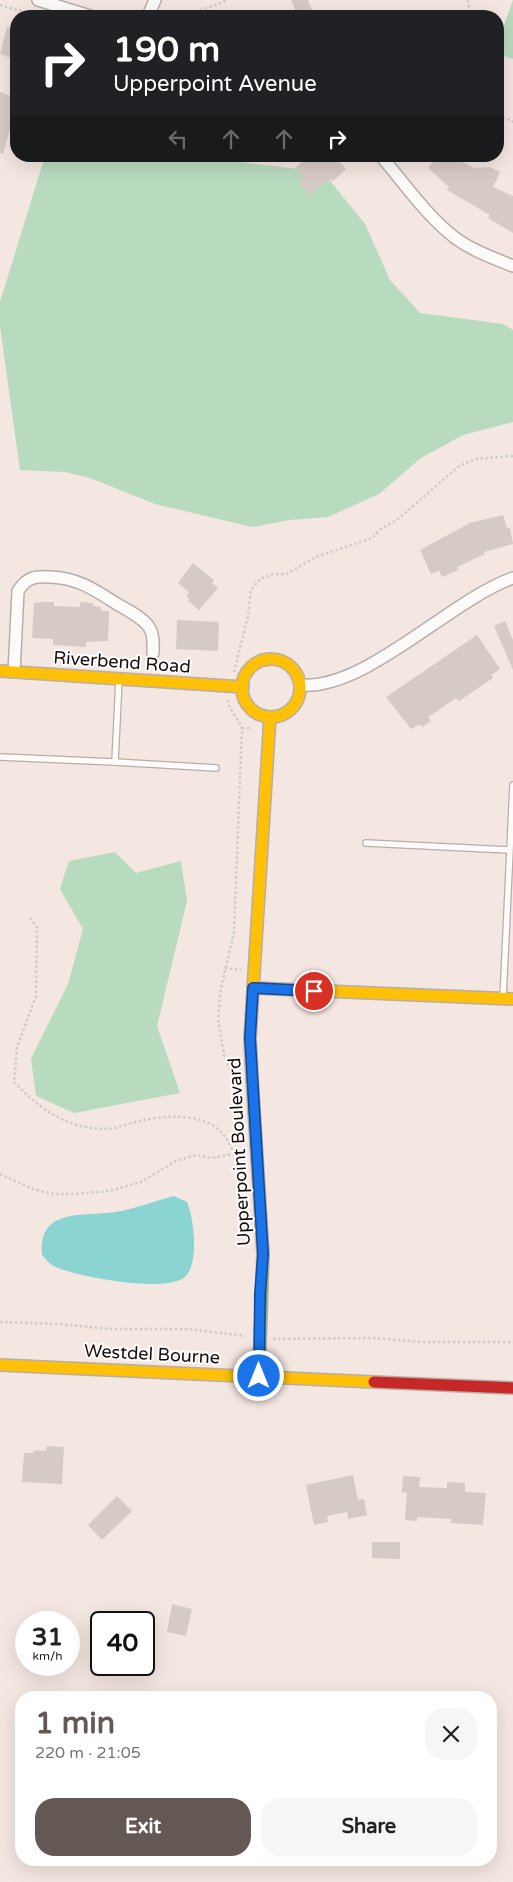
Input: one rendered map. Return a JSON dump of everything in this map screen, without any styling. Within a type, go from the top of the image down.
[{"type":"street","points":[[38,0],[70,10]]},
{"type":"street","points":[[386,162],[433,218],[454,237],[478,251],[513,266]]},
{"type":"street","points":[[14,672],[18,591],[24,581],[35,576],[68,578],[83,583],[134,615],[148,626],[154,636],[153,653]]},
{"type":"street","points":[[300,685],[320,685],[335,682],[355,672],[481,594],[513,578]]},
{"type":"street","points":[[268,659],[280,660],[291,666],[296,673],[300,685],[300,695],[292,709],[285,714],[270,717],[262,715],[249,706],[244,699],[245,675],[249,669],[268,659]]},
{"type":"street","name":"Riverbend Road","points":[[0,671],[243,688]]},
{"type":"street","name":"Upperpoint Boulevard","points":[[259,1376],[260,1294],[263,1254],[250,1038],[270,717]]},
{"type":"street","points":[[253,988],[508,998]]},
{"type":"street","name":"Westdel Bourne","points":[[0,1365],[513,1388]]},
{"type":"lane","points":[[115,762],[119,679]]},
{"type":"lane","points":[[0,756],[216,768]]},
{"type":"lane","points":[[508,998],[509,850],[513,785]]},
{"type":"lane","points":[[366,843],[509,850]]},
{"type":"path","points":[[202,10],[228,0]]},
{"type":"path","points":[[0,5],[17,10]]},
{"type":"path","points":[[230,686],[248,616],[251,590],[260,579],[273,574],[286,574],[316,557],[372,538],[382,528],[397,520],[459,466],[475,459],[513,456]]},
{"type":"path","points":[[242,728],[250,728]]},
{"type":"path","points":[[30,918],[37,927],[36,996],[17,1047],[14,1082],[43,1109],[58,1118],[78,1125],[108,1129],[168,1115],[216,1125],[230,1141],[233,1153]]},
{"type":"path","points":[[225,968],[246,970]]},
{"type":"path","points":[[0,1174],[33,1189],[53,1194],[109,1191],[141,1182],[176,1161],[196,1155],[212,1158],[233,1153],[257,1151]]},
{"type":"green space","points":[[513,0],[513,59],[504,56],[504,26]]},
{"type":"green space","points":[[43,162],[240,162],[323,172],[365,224],[390,280],[420,313],[503,324],[513,330],[513,422],[463,435],[421,458],[379,494],[328,517],[290,520],[252,527],[155,504],[90,478],[65,472],[20,470],[0,326],[0,302]]},
{"type":"green space","points":[[115,852],[136,873],[181,861],[187,901],[157,1026],[180,1093],[74,1113],[36,1096],[31,1059],[68,984],[83,929],[60,889],[69,861]]},
{"type":"water","points":[[174,1196],[187,1202],[192,1218],[194,1240],[193,1261],[190,1269],[186,1276],[176,1281],[162,1284],[143,1284],[102,1279],[56,1267],[42,1255],[43,1240],[47,1229],[65,1217],[122,1211]]},
{"type":"building","points":[[291,0],[308,0],[312,10],[295,10]]},
{"type":"building","points":[[7,27],[10,28],[10,58],[0,54]]},
{"type":"building","points":[[0,92],[10,96],[10,129],[3,154],[0,153]]},
{"type":"building","points":[[302,162],[340,162],[346,169],[333,181],[331,179],[323,183],[310,195],[298,182],[304,176],[296,167]]},
{"type":"building","points":[[433,162],[462,162],[474,168],[490,167],[500,172],[493,187],[513,196],[513,233],[488,218],[490,215],[447,190],[449,187],[428,168]]},
{"type":"building","points":[[503,515],[507,528],[510,528],[513,544],[484,552],[485,554],[457,567],[458,570],[442,577],[439,571],[431,574],[420,550],[470,523]]},
{"type":"building","points":[[193,563],[214,580],[212,583],[218,588],[199,610],[188,601],[189,598],[186,596],[189,592],[178,583]]},
{"type":"building","points":[[54,602],[54,606],[80,607],[80,602],[93,603],[93,606],[101,607],[101,611],[109,611],[108,641],[86,642],[86,647],[53,645],[53,639],[32,638],[34,603]]},
{"type":"building","points":[[177,620],[219,622],[218,651],[176,649]]},
{"type":"building","points":[[505,621],[513,640],[513,670],[494,626]]},
{"type":"building","points":[[477,635],[500,669],[491,675],[493,678],[459,701],[456,698],[428,717],[431,721],[422,727],[420,724],[411,729],[386,697]]},
{"type":"building","points":[[47,1446],[64,1447],[62,1484],[22,1482],[24,1453],[33,1453],[34,1450],[46,1451]]},
{"type":"building","points":[[353,1475],[358,1500],[364,1499],[367,1515],[348,1519],[347,1512],[327,1516],[328,1522],[314,1525],[306,1485]]},
{"type":"building","points":[[403,1476],[420,1477],[419,1487],[447,1488],[447,1482],[465,1483],[465,1492],[486,1493],[483,1525],[451,1523],[451,1519],[417,1517],[417,1521],[405,1520],[407,1493],[402,1492]]},
{"type":"building","points":[[117,1496],[132,1511],[102,1540],[88,1525]]},
{"type":"building","points":[[372,1542],[400,1542],[400,1559],[372,1558]]},
{"type":"building","points":[[172,1604],[192,1609],[186,1636],[167,1632]]},
{"type":"traffic: fast","points":[[252,1078],[263,1254],[259,1376]]},
{"type":"traffic: slow","points":[[271,659],[282,661],[295,672],[300,688],[298,699],[287,712],[271,717],[260,715],[247,704],[242,688],[244,677],[255,664],[271,659]]},
{"type":"traffic: slow","points":[[0,671],[243,687]]},
{"type":"traffic: slow","points":[[252,1078],[250,1038],[270,717]]},
{"type":"traffic: slow","points":[[253,988],[513,999]]},
{"type":"traffic: slow","points":[[0,1365],[374,1382]]},
{"type":"traffic: jam","points":[[374,1382],[513,1388]]},
{"type":"route","points":[[259,1376],[260,1294],[263,1254],[250,1038],[253,988],[314,991]]}]
